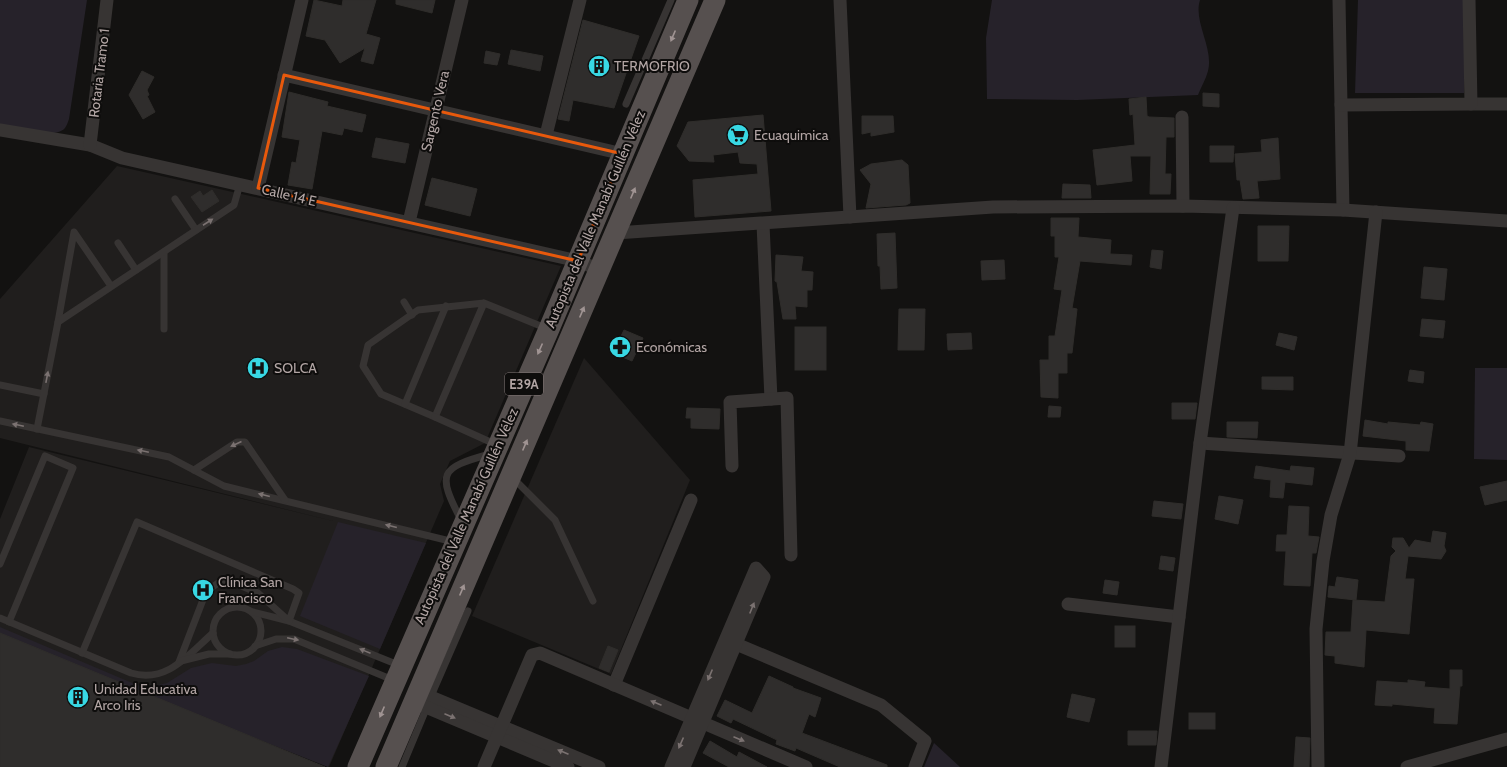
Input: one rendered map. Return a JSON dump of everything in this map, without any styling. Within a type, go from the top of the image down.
[{"type":"main road","name":"Autopista del Valle Manabí Guillén Vélez","points":[[358,767],[495,449],[549,329],[687,0]]},
{"type":"main road","name":"Autopista del Valle Manabí Guillén Vélez","points":[[396,762],[441,657],[462,613],[480,548],[715,0]]},
{"type":"main road","points":[[455,542],[480,548]]},
{"type":"street","name":"Rotaria Tramo 1","points":[[90,145],[107,0]]},
{"type":"street","points":[[258,188],[302,0]]},
{"type":"street","name":"Sargento Vera","points":[[410,222],[435,110],[462,0]]},
{"type":"street","points":[[546,135],[580,0]]},
{"type":"street","points":[[840,0],[850,217]]},
{"type":"street","points":[[1339,0],[1343,210]]},
{"type":"street","points":[[1469,0],[1471,104]]},
{"type":"street","points":[[284,75],[623,154]]},
{"type":"street","points":[[1341,105],[1507,104]]},
{"type":"street","points":[[1182,117],[1184,206]]},
{"type":"street","name":"Calle 14 E","points":[[0,130],[90,145],[122,158],[578,261],[600,270]]},
{"type":"street","points":[[616,233],[993,207],[1184,206],[1343,210],[1507,221]]},
{"type":"street","points":[[1161,767],[1200,443],[1233,208]]},
{"type":"street","points":[[1318,767],[1316,629],[1323,561],[1331,515],[1350,454],[1376,212]]},
{"type":"street","points":[[763,224],[771,399]]},
{"type":"street","points":[[732,466],[730,402],[786,398],[791,555]]},
{"type":"street","points":[[1200,443],[1399,456]]},
{"type":"street","points":[[614,685],[691,500]]},
{"type":"street","points":[[1068,604],[1179,617]]},
{"type":"street","points":[[684,767],[698,721],[731,641],[882,705],[925,741],[914,767]]},
{"type":"street","points":[[484,767],[532,656],[536,653],[540,653],[806,767]]},
{"type":"street","points":[[423,699],[499,730],[599,767]]},
{"type":"street","points":[[670,767],[698,721]]},
{"type":"street","points":[[499,730],[568,767]]},
{"type":"street","points":[[1407,767],[1507,739]]},
{"type":"lane","points":[[626,104],[671,0]]},
{"type":"lane","points":[[58,322],[234,205],[240,184]]},
{"type":"lane","points":[[176,199],[196,230]]},
{"type":"lane","points":[[37,429],[74,232],[111,286]]},
{"type":"lane","points":[[118,243],[136,270]]},
{"type":"lane","points":[[164,252],[164,330]]},
{"type":"lane","points":[[404,302],[412,315]]},
{"type":"lane","points":[[495,449],[435,417],[381,394],[363,366],[368,345],[418,310],[446,306],[484,303],[549,329]]},
{"type":"lane","points":[[435,417],[484,303]]},
{"type":"lane","points":[[405,404],[446,306]]},
{"type":"lane","points":[[0,384],[44,394]]},
{"type":"lane","points":[[0,421],[169,457],[224,486],[455,542]]},
{"type":"lane","points":[[194,470],[237,442],[245,442],[285,500]]},
{"type":"lane","points":[[463,523],[447,492],[447,476],[450,470],[457,464],[495,449]]},
{"type":"lane","points":[[0,564],[45,456],[73,468],[9,622]]},
{"type":"lane","points":[[511,476],[555,520],[593,601]]},
{"type":"lane","points":[[82,652],[137,522],[296,590],[299,596],[289,621]]},
{"type":"lane","points":[[179,662],[206,592],[218,583],[232,582],[258,593],[289,621]]},
{"type":"lane","points":[[234,654],[220,647],[213,633],[214,625],[223,611],[238,606],[253,612],[289,621],[398,673]]},
{"type":"lane","points":[[253,612],[258,618],[261,632],[255,646]]},
{"type":"lane","points":[[0,618],[140,676],[157,675],[165,672],[213,633]]},
{"type":"lane","points":[[179,662],[209,654],[242,654],[255,646],[276,639],[294,639],[398,673]]},
{"type":"highlighted area","points":[[284,75],[623,154],[578,261],[258,188]]},
{"type":"shaded area","points":[[0,0],[87,0],[69,119],[65,128],[60,131],[53,133],[34,133],[0,126]]},
{"type":"shaded area","points":[[992,0],[1200,0],[1199,17],[1209,62],[1207,74],[1198,95],[1077,100],[987,99],[986,38]]},
{"type":"shaded area","points":[[1358,0],[1466,0],[1464,93],[1355,93]]},
{"type":"shaded area","name":"SOLCA","points":[[117,166],[561,266],[485,443],[450,461],[440,484],[444,501],[329,767],[0,637],[0,519],[29,447],[337,522],[0,438],[0,299]]},
{"type":"shaded area","points":[[584,358],[690,480],[611,674],[472,616]]},
{"type":"shaded area","points":[[1475,368],[1507,368],[1507,460],[1474,459]]},
{"type":"shaded area","points":[[338,522],[426,543],[380,649],[300,616]]},
{"type":"shaded area","points":[[0,627],[137,685],[154,686],[167,683],[191,668],[212,663],[236,666],[246,664],[254,661],[268,651],[282,647],[297,649],[369,676],[328,767],[0,637]]},
{"type":"shaded area","points":[[934,743],[960,767],[924,767]]},
{"type":"building","points":[[314,0],[342,6],[343,0],[376,0],[366,34],[380,38],[373,64],[361,61],[365,48],[340,63],[325,40],[306,36]]},
{"type":"building","points":[[396,0],[435,0],[432,13],[396,4]]},
{"type":"building","name":"TERMOFRIO","points":[[583,20],[639,36],[614,108],[573,100],[569,121],[558,119]]},
{"type":"building","points":[[511,50],[543,56],[540,71],[508,64]]},
{"type":"building","points":[[486,51],[500,54],[497,65],[484,63]]},
{"type":"building","points":[[142,71],[154,77],[147,90],[149,95],[147,96],[155,112],[143,119],[129,95]]},
{"type":"building","points":[[289,92],[328,102],[327,106],[366,115],[362,132],[344,128],[342,135],[322,131],[312,189],[288,185],[292,162],[296,163],[300,140],[282,137]]},
{"type":"building","points":[[1203,93],[1219,94],[1219,107],[1203,106]]},
{"type":"building","points":[[1146,97],[1147,116],[1174,118],[1174,137],[1166,137],[1165,174],[1171,174],[1170,194],[1150,194],[1151,156],[1130,156],[1132,181],[1097,185],[1093,150],[1135,145],[1133,114],[1130,115],[1129,99]]},
{"type":"building","points":[[763,115],[771,211],[695,217],[693,180],[758,174],[757,164],[740,163],[738,152],[713,155],[714,162],[689,161],[677,146],[688,122]]},
{"type":"building","points":[[862,116],[893,116],[894,132],[871,136],[871,132],[862,134]]},
{"type":"building","points":[[376,138],[409,144],[405,163],[372,157]]},
{"type":"building","points":[[1278,138],[1280,179],[1257,181],[1259,198],[1243,199],[1240,180],[1237,180],[1235,154],[1262,152],[1261,140]]},
{"type":"building","points":[[1210,146],[1234,146],[1233,162],[1210,162]]},
{"type":"building","points":[[902,160],[908,165],[910,203],[906,205],[866,208],[871,184],[860,170],[871,164]]},
{"type":"building","points":[[432,178],[477,189],[470,216],[425,205]]},
{"type":"building","points":[[1063,184],[1090,185],[1091,198],[1062,198]]},
{"type":"building","points":[[212,190],[219,201],[202,212],[191,197],[200,191],[203,196]]},
{"type":"building","points":[[1051,218],[1079,218],[1078,237],[1111,240],[1110,254],[1132,255],[1131,265],[1080,261],[1072,308],[1077,309],[1072,353],[1067,353],[1067,373],[1058,373],[1058,398],[1041,397],[1040,360],[1049,360],[1049,336],[1055,336],[1062,290],[1054,289],[1059,257],[1055,257],[1055,236],[1051,236]]},
{"type":"building","points":[[1258,226],[1289,226],[1288,261],[1258,261]]},
{"type":"building","points":[[895,233],[897,288],[881,289],[880,266],[878,266],[877,234]]},
{"type":"building","points":[[1152,250],[1163,251],[1161,269],[1150,267]]},
{"type":"building","points":[[776,255],[803,257],[801,271],[813,272],[812,290],[807,290],[807,307],[795,306],[796,319],[783,319],[777,282],[775,281]]},
{"type":"building","points":[[1004,260],[1005,279],[982,280],[981,261]]},
{"type":"building","points":[[1424,267],[1447,269],[1444,300],[1421,298]]},
{"type":"building","points":[[899,309],[925,309],[924,350],[898,350]]},
{"type":"building","points":[[1422,319],[1445,321],[1443,338],[1420,336]]},
{"type":"building","points":[[795,327],[826,327],[826,370],[795,370]]},
{"type":"building","points":[[624,330],[643,338],[632,361],[613,353]]},
{"type":"building","points":[[971,333],[972,349],[948,350],[947,334]]},
{"type":"building","points":[[1279,333],[1297,337],[1294,350],[1276,345]]},
{"type":"building","points":[[1410,370],[1424,372],[1423,383],[1408,381]]},
{"type":"building","points":[[1262,377],[1293,377],[1293,390],[1262,389]]},
{"type":"building","points":[[1172,403],[1197,403],[1195,419],[1172,419]]},
{"type":"building","points":[[1049,406],[1061,407],[1060,417],[1048,417]]},
{"type":"building","points":[[687,408],[720,409],[719,429],[691,428],[691,418],[686,418]]},
{"type":"building","points":[[1365,420],[1388,424],[1388,422],[1420,425],[1421,422],[1433,424],[1429,451],[1406,450],[1406,441],[1363,436]]},
{"type":"building","points":[[1227,422],[1258,422],[1257,438],[1227,437]]},
{"type":"building","points":[[1256,466],[1290,471],[1291,466],[1314,468],[1312,485],[1285,482],[1283,498],[1270,497],[1271,480],[1254,478]]},
{"type":"building","points":[[1507,481],[1507,500],[1485,505],[1480,487]]},
{"type":"building","points":[[1219,496],[1243,500],[1238,524],[1215,519]]},
{"type":"building","points":[[1154,501],[1183,504],[1181,519],[1152,516]]},
{"type":"building","points":[[1289,506],[1309,507],[1308,536],[1319,537],[1316,553],[1312,553],[1310,586],[1284,585],[1286,551],[1276,551],[1277,535],[1287,535]]},
{"type":"building","points":[[1433,531],[1446,533],[1444,546],[1446,551],[1441,559],[1408,556],[1405,579],[1414,579],[1409,634],[1366,630],[1364,667],[1335,663],[1335,656],[1325,655],[1326,632],[1351,632],[1353,600],[1385,602],[1391,556],[1396,551],[1392,547],[1393,538],[1403,538],[1409,548],[1415,540],[1431,543]]},
{"type":"building","points":[[1161,556],[1175,558],[1173,571],[1159,569]]},
{"type":"building","points":[[1337,577],[1358,580],[1356,600],[1328,597],[1329,586],[1335,587]]},
{"type":"building","points":[[1105,580],[1119,582],[1117,595],[1103,593]]},
{"type":"building","points":[[1115,626],[1135,626],[1135,647],[1115,647]]},
{"type":"building","name":"Unidad Educativa Arco Iris","points":[[0,633],[325,767],[0,767]]},
{"type":"building","points":[[608,646],[618,650],[609,672],[599,668]]},
{"type":"building","points":[[1450,670],[1462,670],[1462,686],[1460,686],[1457,724],[1434,723],[1435,708],[1392,704],[1392,706],[1375,705],[1377,681],[1408,683],[1408,680],[1425,682],[1424,687],[1450,689]]},
{"type":"building","points":[[769,676],[793,688],[821,698],[815,717],[809,714],[802,733],[887,765],[887,767],[840,767],[796,748],[795,751],[776,744],[777,740],[733,719],[731,723],[717,716],[725,700],[752,713]]},
{"type":"building","points":[[1072,694],[1095,699],[1089,722],[1067,717]]},
{"type":"building","points":[[1189,713],[1215,713],[1215,729],[1189,729]]},
{"type":"building","points":[[1128,731],[1157,731],[1156,745],[1128,745]]},
{"type":"building","points":[[1296,737],[1310,738],[1309,767],[1294,767]]},
{"type":"building","points":[[710,741],[737,757],[739,752],[767,767],[729,767],[703,753]]},
{"type":"place","name":"TERMOFRIO","points":[[599,66]]},
{"type":"place","name":"Ecuaquimica","points":[[738,135]]},
{"type":"place","name":"Económicas","points":[[620,347]]},
{"type":"place","name":"SOLCA","points":[[258,368]]},
{"type":"place","name":"Clínica San Francisco","points":[[203,590]]},
{"type":"place","name":"Unidad Educativa Arco Iris","points":[[78,697]]}]
